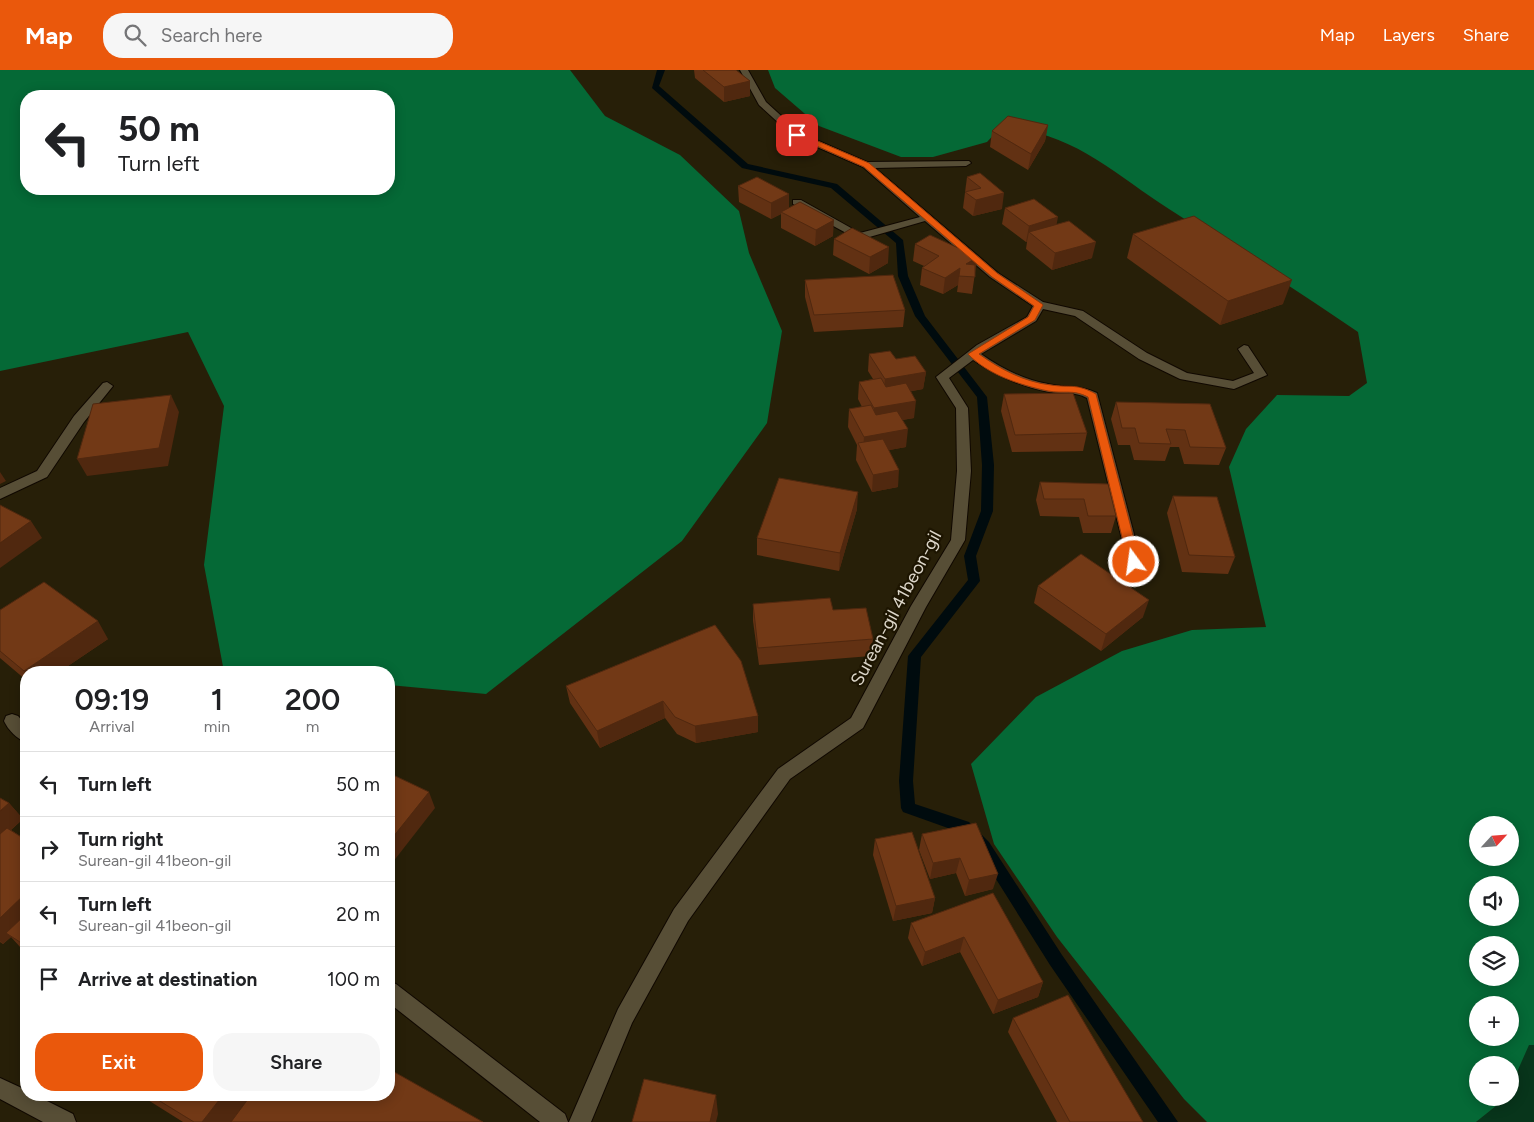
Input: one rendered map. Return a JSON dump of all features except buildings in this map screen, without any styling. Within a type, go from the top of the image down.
[{"type":"lane","points":[[744,70],[762,103],[797,135],[866,165],[994,275],[1039,305],[1079,313],[1143,356],[1184,376],[1234,385],[1261,375],[1244,349]]},
{"type":"lane","points":[[866,165],[966,163]]},
{"type":"lane","points":[[797,202],[859,237],[926,218]]},
{"type":"lane","name":"Surean-gil 41beon-gil","points":[[580,1122],[625,1016],[681,915],[784,774],[857,723],[919,606],[958,540],[964,471],[962,408],[942,377],[969,356],[1032,318],[1039,305]]},
{"type":"lane","points":[[969,356],[1001,374],[1049,388],[1080,389],[1093,396],[1139,580]]},
{"type":"lane","points":[[0,494],[42,474],[79,419],[107,386]]},
{"type":"lane","points":[[12,721],[20,729]]},
{"type":"lane","points":[[395,995],[557,1122]]},
{"type":"lane","points":[[0,1088],[20,1098]]},
{"type":"lane","points":[[25,1101],[66,1122]]},
{"type":"green space","points":[[0,70],[570,70],[605,116],[680,155],[739,211],[749,253],[782,331],[767,423],[682,541],[486,694],[395,686],[395,666],[223,666],[204,565],[224,406],[188,332],[0,371]]},
{"type":"green space","points":[[768,70],[1534,70],[1534,1045],[1529,1045],[1519,1068],[1519,1056],[1469,1056],[1469,1106],[1496,1106],[1476,1122],[1207,1122],[1184,1099],[1057,937],[994,844],[971,764],[1036,697],[1122,651],[1192,630],[1266,627],[1229,467],[1246,429],[1277,395],[1349,396],[1367,383],[1358,332],[1169,209],[1110,168],[1070,145],[1048,136],[1025,130],[1000,128],[987,142],[933,157],[901,157],[819,126],[775,88]]},
{"type":"green space","points":[[1529,1044],[1534,1045],[1534,1122],[1476,1122],[1496,1106],[1519,1106],[1519,1067]]},
{"type":"waterway","points":[[661,70],[655,86],[745,166],[834,186],[900,242],[903,276],[920,316],[982,397],[988,465],[987,511],[970,556],[974,581],[915,656],[906,781],[908,808],[964,827],[984,847],[1056,960],[1169,1122]]},
{"type":"route","points":[[797,135],[866,165],[903,199],[994,275],[1039,305],[1032,318],[973,354],[1001,374],[1049,388],[1080,389],[1093,396],[1134,562]]}]
